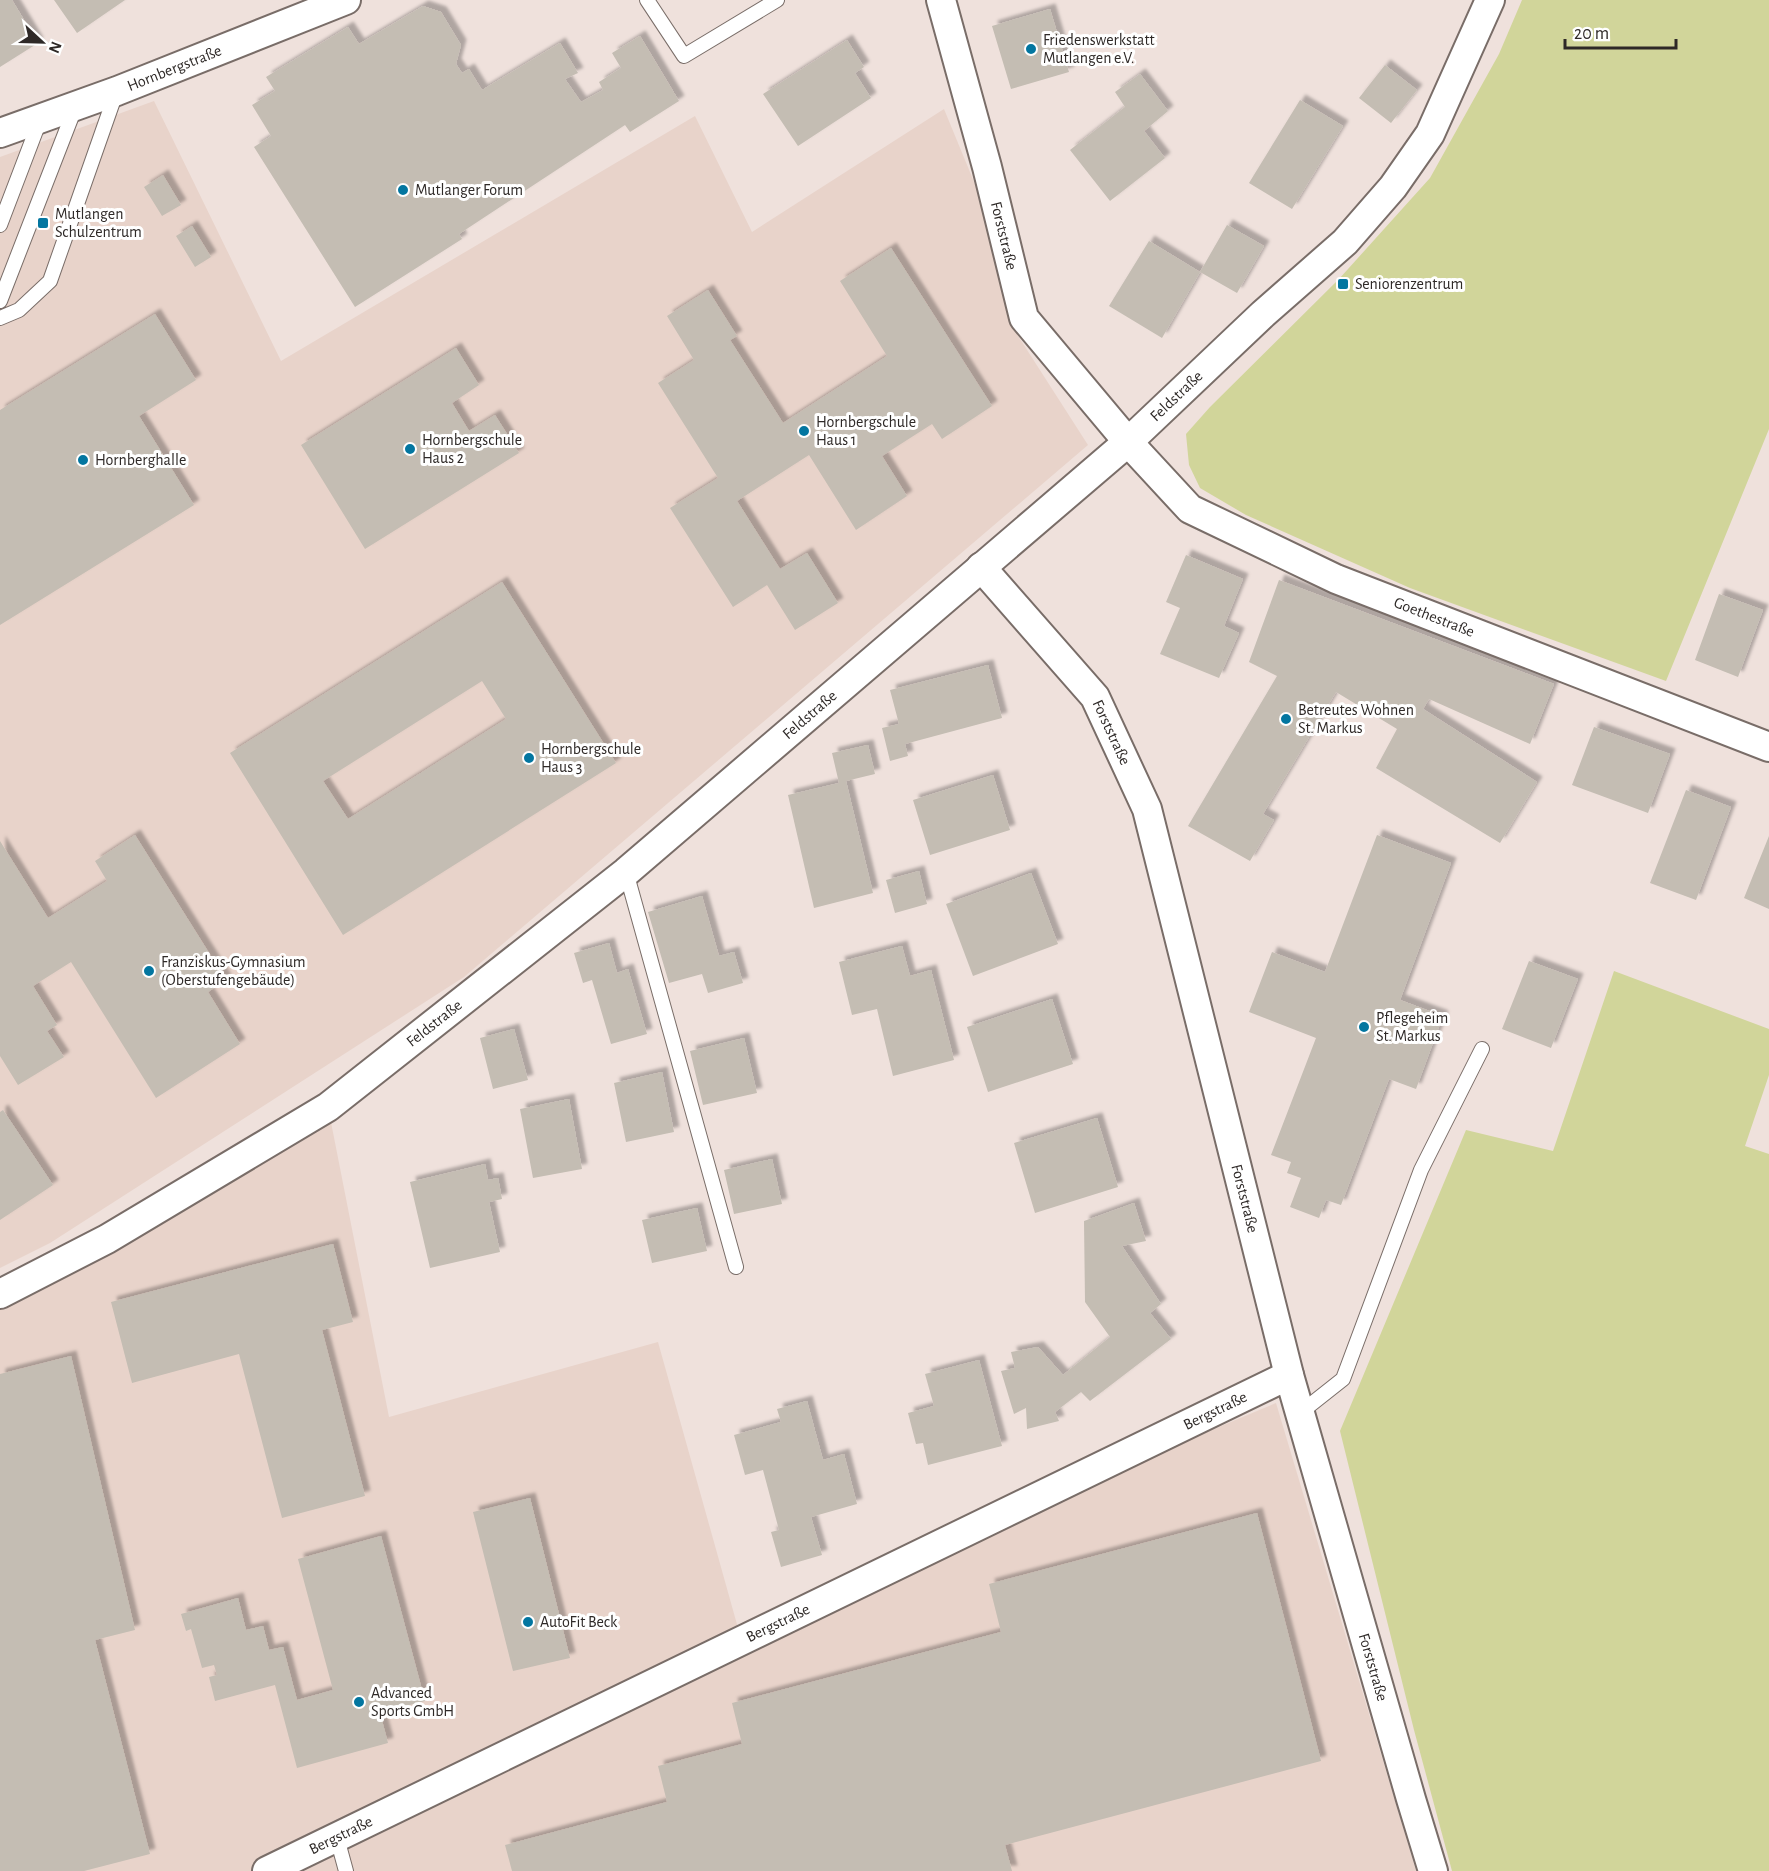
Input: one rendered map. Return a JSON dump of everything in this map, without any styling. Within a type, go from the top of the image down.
[{"type":"street","name":"Hornbergstraße","points":[[0,133],[117,91],[346,0]]},
{"type":"street","name":"Forststraße","points":[[942,0],[1024,318],[1128,442]]},
{"type":"street","name":"Feldstraße","points":[[0,1294],[107,1239],[328,1107],[626,872],[1128,442],[1263,314],[1346,242],[1393,187],[1430,134],[1490,0]]},
{"type":"street","name":"Goethestraße","points":[[1128,442],[1190,509],[1305,564],[1359,588],[1769,747]]},
{"type":"street","name":"Forststraße","points":[[981,567],[1095,697],[1147,809],[1289,1375],[1433,1871]]},
{"type":"street","name":"Bergstraße","points":[[267,1871],[1289,1375]]},
{"type":"lane","points":[[647,0],[684,56],[777,0]]},
{"type":"lane","points":[[0,318],[19,310],[50,280],[117,91]]},
{"type":"lane","points":[[0,301],[76,106]]},
{"type":"lane","points":[[0,225],[40,119]]},
{"type":"lane","points":[[626,872],[736,1267]]},
{"type":"lane","points":[[1300,1413],[1343,1379],[1421,1170],[1482,1050]]},
{"type":"lane","points":[[337,1838],[346,1871]]},
{"type":"shaded area","points":[[154,101],[281,361],[695,116],[752,232],[944,109],[979,194],[1011,325],[1088,445],[464,977],[50,1243],[0,1268],[0,157]]},
{"type":"shaded area","points":[[328,1107],[389,1417],[658,1342],[738,1628],[1276,1403],[1416,1871],[0,1871],[0,1294]]},
{"type":"green space","points":[[1522,0],[1769,0],[1769,429],[1666,681],[1410,588],[1246,515],[1200,488],[1189,465],[1186,434],[1210,407],[1339,279],[1430,178],[1499,54]]},
{"type":"green space","points":[[1614,971],[1769,1029],[1769,1075],[1745,1146],[1769,1154],[1769,1871],[1452,1871],[1414,1730],[1340,1431],[1466,1130],[1553,1151]]},
{"type":"building","points":[[0,0],[12,0],[38,43],[0,67]]},
{"type":"building","points":[[54,0],[125,0],[77,33]]},
{"type":"building","name":"Mutlanger Forum","points":[[423,6],[441,12],[461,45],[456,64],[462,73],[469,69],[482,90],[560,43],[578,73],[565,79],[581,102],[603,90],[599,82],[621,68],[612,53],[640,36],[679,101],[630,132],[625,125],[459,234],[462,239],[355,307],[254,147],[271,136],[252,105],[275,91],[266,77],[348,27],[359,44]]},
{"type":"building","name":"Friedenswerkstatt Mutlangen e.V.","points":[[1050,9],[1069,72],[1011,89],[992,26]]},
{"type":"building","points":[[847,40],[864,67],[855,73],[871,98],[798,146],[763,94]]},
{"type":"building","points":[[1385,65],[1417,90],[1391,123],[1359,98]]},
{"type":"building","points":[[1140,74],[1168,111],[1144,131],[1165,158],[1110,201],[1070,150],[1125,107],[1115,92]]},
{"type":"building","points":[[1300,100],[1343,126],[1292,209],[1249,183]]},
{"type":"building","points":[[163,175],[181,205],[162,216],[144,187]]},
{"type":"building","points":[[1227,225],[1264,246],[1237,293],[1200,272]]},
{"type":"building","points":[[192,226],[211,257],[195,267],[176,236]]},
{"type":"building","points":[[1149,241],[1200,272],[1162,338],[1109,306]]},
{"type":"building","name":"Hornbergschule Haus 1","points":[[891,248],[992,406],[942,439],[932,424],[882,456],[907,496],[856,530],[809,455],[737,501],[780,569],[807,553],[838,603],[795,630],[767,585],[733,607],[670,508],[718,478],[658,383],[694,360],[667,316],[708,290],[737,336],[730,340],[783,423],[887,356],[840,281]]},
{"type":"building","name":"Hornberghalle","points":[[155,314],[196,380],[139,416],[194,505],[0,625],[0,410]]},
{"type":"building","name":"Hornbergschule Haus 2","points":[[456,348],[479,385],[452,403],[469,431],[495,415],[519,453],[365,549],[301,445]]},
{"type":"building","points":[[1186,555],[1243,579],[1224,626],[1239,633],[1219,678],[1160,654],[1180,608],[1166,602]]},
{"type":"building","name":"Betreutes Wohnen St. Markus","points":[[1279,580],[1554,684],[1530,744],[1429,699],[1423,709],[1537,782],[1500,843],[1376,768],[1397,729],[1336,692],[1263,814],[1274,820],[1250,861],[1188,826],[1277,676],[1249,662]]},
{"type":"building","name":"Hornbergschule Haus 3","points":[[502,582],[616,763],[343,935],[230,753]],"holes":[[[482,681],[506,719],[348,819],[323,781]]]},
{"type":"building","points":[[1719,594],[1763,610],[1738,677],[1695,660]]},
{"type":"building","points":[[988,665],[1002,718],[905,744],[908,756],[890,761],[882,728],[899,724],[890,690]]},
{"type":"building","points":[[1594,727],[1670,754],[1648,813],[1572,785]]},
{"type":"building","points":[[868,745],[875,774],[846,781],[873,893],[814,908],[788,795],[839,783],[832,753]]},
{"type":"building","points":[[993,775],[1010,830],[930,855],[913,800]]},
{"type":"building","points":[[1686,790],[1731,807],[1696,900],[1650,883]]},
{"type":"building","name":"Franziskus-Gymnasium (Oberstufengebäude)","points":[[135,835],[226,980],[208,992],[240,1044],[156,1098],[71,962],[33,986],[57,1025],[47,1031],[64,1057],[18,1085],[0,1056],[0,841],[48,918],[107,881],[95,861]]},
{"type":"building","name":"Pflegeheim St. Markus","points":[[1377,835],[1451,863],[1400,1000],[1443,1016],[1416,1089],[1389,1079],[1341,1205],[1326,1200],[1319,1218],[1290,1207],[1301,1178],[1287,1173],[1291,1162],[1271,1155],[1316,1038],[1249,1012],[1272,952],[1325,972]]},
{"type":"building","points":[[1769,836],[1769,909],[1744,898]]},
{"type":"building","points":[[919,871],[927,904],[895,913],[886,880]]},
{"type":"building","points":[[1031,873],[1058,944],[973,976],[946,904]]},
{"type":"building","points":[[702,896],[719,956],[734,952],[743,983],[708,993],[702,974],[669,983],[648,912]]},
{"type":"building","points":[[609,943],[617,973],[628,969],[647,1034],[611,1044],[592,980],[583,983],[574,953]]},
{"type":"building","points":[[902,946],[910,976],[931,970],[954,1060],[893,1076],[877,1009],[852,1015],[839,962]]},
{"type":"building","points":[[1529,961],[1578,979],[1551,1048],[1502,1029]]},
{"type":"building","points":[[1052,999],[1073,1064],[988,1092],[967,1027]]},
{"type":"building","points":[[514,1029],[528,1080],[493,1089],[480,1038]]},
{"type":"building","points":[[744,1038],[757,1093],[703,1105],[690,1051]]},
{"type":"building","points":[[662,1072],[674,1132],[626,1142],[614,1083]]},
{"type":"building","points":[[569,1099],[582,1169],[533,1178],[520,1109]]},
{"type":"building","points":[[3,1110],[53,1185],[0,1220],[0,1112]]},
{"type":"building","points":[[1097,1118],[1118,1187],[1035,1213],[1014,1143]]},
{"type":"building","points":[[772,1159],[782,1204],[734,1214],[724,1170]]},
{"type":"building","points":[[485,1164],[488,1180],[498,1178],[502,1199],[489,1202],[500,1252],[430,1268],[410,1182]]},
{"type":"building","points":[[1134,1203],[1146,1241],[1122,1246],[1161,1304],[1150,1313],[1171,1339],[1090,1401],[1081,1392],[1055,1412],[1059,1421],[1027,1429],[1026,1408],[1014,1414],[1001,1371],[1015,1368],[1011,1352],[1038,1347],[1063,1375],[1110,1337],[1085,1302],[1084,1221]]},
{"type":"building","points":[[697,1208],[707,1251],[652,1263],[642,1220]]},
{"type":"building","points":[[333,1244],[353,1322],[322,1330],[365,1496],[282,1518],[239,1354],[132,1383],[111,1302]]},
{"type":"building","points":[[71,1356],[135,1630],[95,1640],[150,1854],[84,1871],[0,1871],[0,1374]]},
{"type":"building","points":[[979,1360],[1002,1446],[928,1465],[923,1443],[916,1444],[908,1413],[934,1406],[925,1374]]},
{"type":"building","points":[[807,1401],[823,1460],[844,1454],[857,1504],[811,1517],[822,1555],[781,1567],[771,1532],[779,1530],[763,1470],[745,1475],[734,1435],[781,1422],[777,1409]]},
{"type":"building","points":[[530,1498],[570,1658],[513,1671],[473,1512]]},
{"type":"building","points":[[1257,1513],[1321,1761],[1005,1845],[1012,1871],[512,1871],[505,1845],[667,1802],[658,1766],[742,1744],[732,1703],[1001,1632],[989,1584]]},
{"type":"building","points":[[381,1536],[425,1701],[380,1713],[388,1743],[297,1768],[275,1685],[215,1701],[209,1677],[217,1675],[214,1665],[202,1668],[191,1629],[186,1631],[181,1614],[238,1598],[246,1630],[263,1626],[269,1650],[283,1647],[297,1700],[333,1690],[298,1559]]},
{"type":"place","name":"Friedenswerkstatt Mutlangen e.V.","points":[[1031,49]]},
{"type":"place","name":"Mutlanger Forum","points":[[403,190]]},
{"type":"place","name":"Mutlangen Schulzentrum","points":[[43,223]]},
{"type":"place","name":"Seniorenzentrum","points":[[1343,284]]},
{"type":"place","name":"Hornbergschule Haus 1","points":[[804,431]]},
{"type":"place","name":"Hornbergschule Haus 2","points":[[410,449]]},
{"type":"place","name":"Hornberghalle","points":[[83,460]]},
{"type":"place","name":"Betreutes Wohnen St. Markus","points":[[1286,719]]},
{"type":"place","name":"Hornbergschule Haus 3","points":[[529,758]]},
{"type":"place","name":"Franziskus-Gymnasium (Oberstufengebäude)","points":[[149,971]]},
{"type":"place","name":"Pflegeheim St. Markus","points":[[1364,1027]]},
{"type":"place","name":"AutoFit Beck","points":[[528,1622]]},
{"type":"place","name":"Advanced Sports GmbH","points":[[359,1702]]}]
